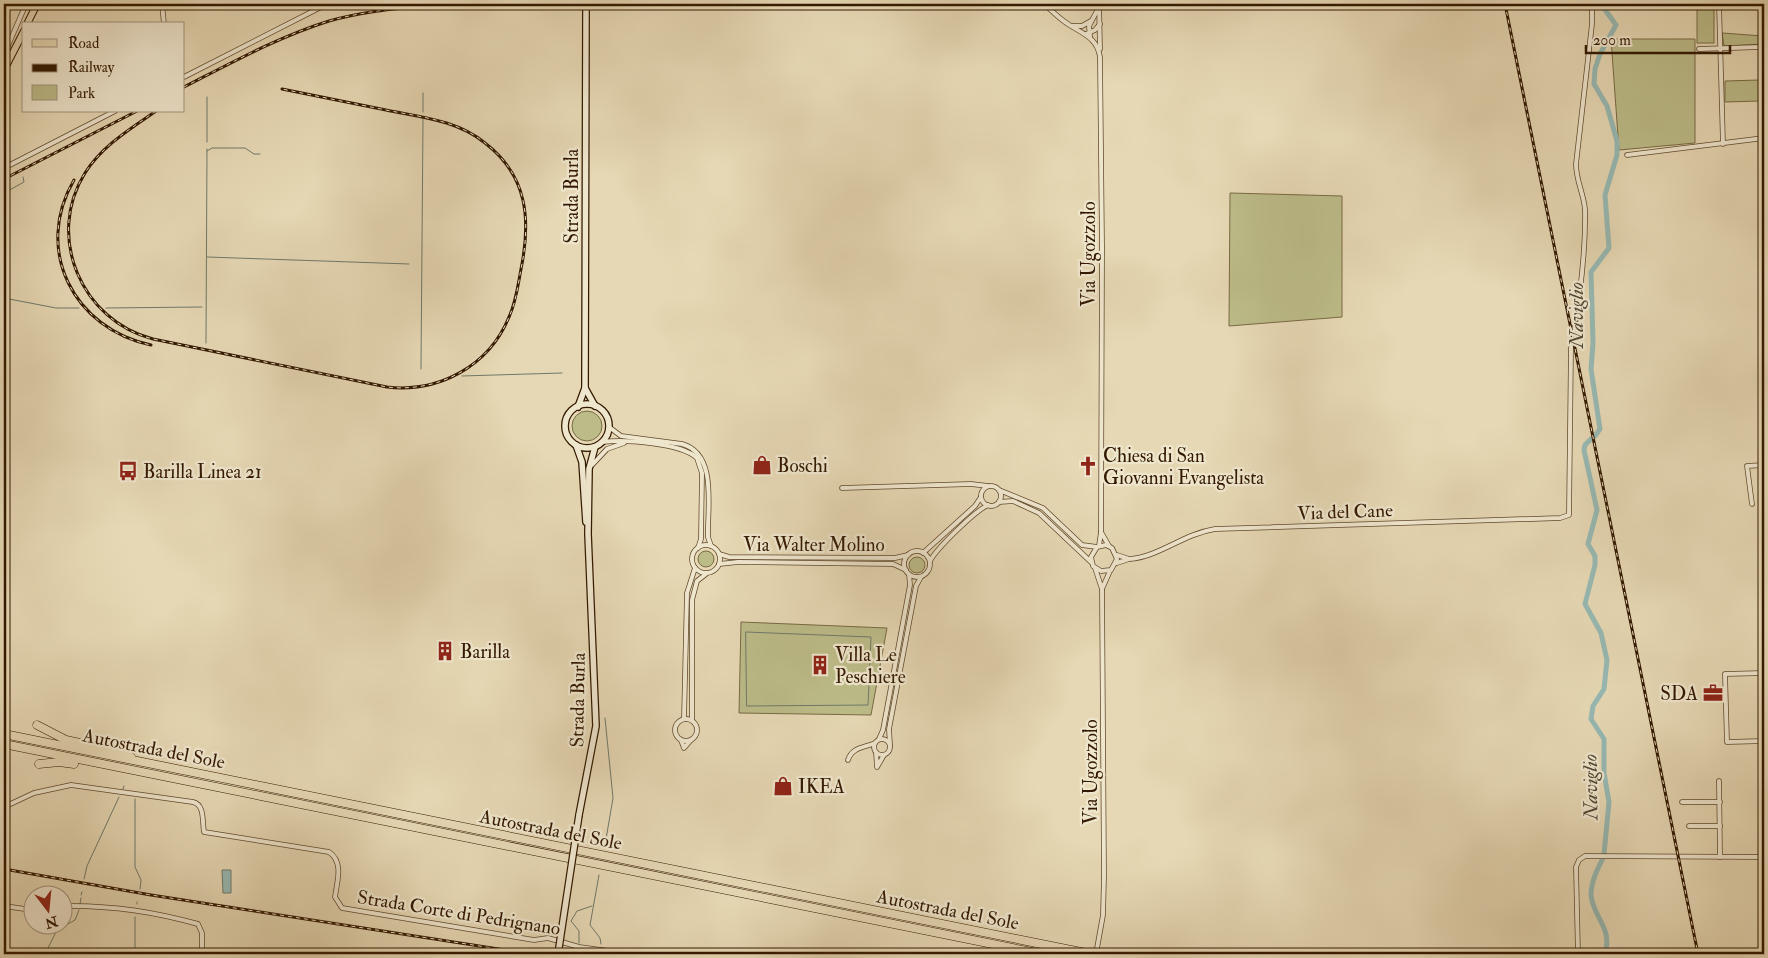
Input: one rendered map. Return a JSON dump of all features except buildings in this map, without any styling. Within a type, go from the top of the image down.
[{"type":"highway","points":[[37,725],[59,738],[121,752],[142,763]]},
{"type":"highway","name":"Autostrada del Sole","points":[[4,734],[1092,954]]},
{"type":"highway","name":"Autostrada del Sole","points":[[4,744],[1042,954]]},
{"type":"highway","points":[[39,764],[66,762],[119,772],[140,772]]},
{"type":"main road","points":[[28,22],[37,4]]},
{"type":"main road","name":"Strada Burla","points":[[586,4],[585,388],[578,407],[568,417],[566,428],[570,439],[576,445],[582,462],[584,508],[588,534]]},
{"type":"main road","points":[[4,70],[22,35]]},
{"type":"main road","name":"Strada Burla","points":[[585,388],[594,406],[605,414],[609,427]]},
{"type":"main road","points":[[578,407],[594,406]]},
{"type":"main road","points":[[576,445],[588,448],[595,447],[602,442],[609,427]]},
{"type":"main road","name":"Strada Burla","points":[[558,954],[579,815],[596,726],[588,534],[589,469],[595,447]]},
{"type":"street","points":[[4,55],[26,4]]},
{"type":"street","points":[[162,4],[164,22]]},
{"type":"street","points":[[185,76],[327,4]]},
{"type":"street","points":[[1044,4],[1070,25],[1088,35]]},
{"type":"street","points":[[1088,35],[1099,4]]},
{"type":"street","points":[[1099,4],[1100,56]]},
{"type":"street","name":"Via del Cane","points":[[1116,563],[1144,557],[1189,535],[1215,529],[1560,518],[1568,516],[1570,506],[1571,348],[1576,328],[1584,230],[1584,208],[1577,181],[1576,164],[1592,24],[1592,4]]},
{"type":"street","points":[[1719,4],[1723,144]]},
{"type":"street","points":[[1088,35],[1097,28],[1100,20]]},
{"type":"street","points":[[1070,25],[1082,26],[1092,21]]},
{"type":"street","name":"Via Ugozzolo","points":[[1088,35],[1098,45],[1100,56],[1102,204],[1101,532],[1098,547],[1092,554],[1092,563],[1102,589],[1104,876],[1096,954]]},
{"type":"street","points":[[1699,49],[1760,47]]},
{"type":"street","points":[[4,168],[113,112]]},
{"type":"street","points":[[1627,155],[1764,138]]},
{"type":"street","points":[[609,427],[621,436],[690,446],[700,454],[707,472],[708,537],[711,546],[719,554],[719,564],[715,571],[706,574],[697,581],[693,594],[692,720],[697,731],[684,748],[676,734],[675,727],[678,721],[684,719],[692,720]]},
{"type":"street","points":[[602,442],[614,440],[680,449],[697,458],[702,473],[701,539],[692,558],[695,568],[687,593],[684,719]]},
{"type":"street","points":[[589,469],[598,457],[615,445],[636,443]]},
{"type":"street","points":[[1752,504],[1747,466],[1764,465]]},
{"type":"street","points":[[970,484],[988,505]]},
{"type":"street","points":[[842,488],[970,484],[994,486],[999,490],[1039,506],[1079,543],[1087,547],[1109,546]]},
{"type":"street","points":[[930,561],[923,553],[975,506],[983,490],[988,486]]},
{"type":"street","points":[[999,490],[1001,495],[999,502]]},
{"type":"street","points":[[907,572],[910,584],[883,730],[877,741],[877,767],[884,754],[890,750],[889,729],[916,586],[929,569],[930,561],[937,550],[978,511],[988,505],[1011,500],[1039,513],[1092,563]]},
{"type":"street","name":"Via Ugozzolo","points":[[1101,532],[1117,555],[1116,563],[1102,589]]},
{"type":"street","points":[[698,548],[711,546]]},
{"type":"street","name":"Via Walter Molino","points":[[719,554],[729,557],[895,558],[915,552],[923,553]]},
{"type":"street","name":"Via Walter Molino","points":[[907,572],[904,564],[908,555]]},
{"type":"street","points":[[1117,555],[1129,559]]},
{"type":"street","name":"Via Walter Molino","points":[[719,564],[738,562],[893,564],[921,577]]},
{"type":"street","points":[[695,568],[706,574]]},
{"type":"street","points":[[1095,568],[1104,572],[1111,570]]},
{"type":"street","points":[[1764,673],[1726,674],[1726,742],[1764,741]]},
{"type":"street","points":[[848,760],[852,751],[877,741],[886,739],[890,745]]},
{"type":"street","points":[[681,740],[691,740]]},
{"type":"street","points":[[866,747],[884,754]]},
{"type":"street","points":[[1719,781],[1720,857]]},
{"type":"street","name":"Strada Corte di Pedrignano","points":[[4,807],[34,793],[71,785],[93,786],[121,793],[198,803],[202,809],[204,832],[329,852],[334,856],[339,868],[335,897],[342,908],[534,940],[548,938],[578,946],[630,954]]},
{"type":"street","points":[[1682,802],[1720,802]]},
{"type":"street","points":[[1689,826],[1720,826]]},
{"type":"street","points":[[1578,954],[1576,867],[1579,860],[1585,856],[1764,857]]},
{"type":"street","points":[[72,906],[88,905],[181,919],[198,924],[202,933],[202,954]]},
{"type":"street","points":[[4,906],[22,909]]},
{"type":"green space","points":[[1697,4],[1714,4],[1714,43],[1697,43]]},
{"type":"green space","points":[[1761,4],[1764,4],[1764,44],[1724,46],[1722,33],[1763,36]]},
{"type":"green space","points":[[1611,39],[1695,39],[1695,143],[1619,150]]},
{"type":"green space","points":[[1759,80],[1759,101],[1725,102],[1725,81]]},
{"type":"green space","points":[[1230,193],[1342,196],[1342,317],[1229,326]]},
{"type":"green space","points":[[587,411],[598,415],[602,426],[598,437],[587,441],[576,437],[572,426],[576,415]]},
{"type":"green space","points":[[706,551],[712,553],[714,559],[712,565],[706,567],[700,565],[698,559],[700,553]]},
{"type":"green space","points":[[917,557],[925,565],[917,573],[909,565]]},
{"type":"green space","points":[[741,622],[887,628],[871,715],[739,713]]},
{"type":"water","points":[[222,870],[231,870],[231,893],[223,893]]},
{"type":"waterway","name":"Naviglio","points":[[1595,436],[1600,429],[1591,369],[1593,343],[1591,272],[1609,248],[1605,195],[1617,155],[1617,141],[1607,106],[1594,84],[1595,69],[1600,54],[1616,25],[1601,4]]},
{"type":"waterway","points":[[423,93],[423,112]]},
{"type":"waterway","points":[[207,97],[207,142]]},
{"type":"waterway","points":[[421,369],[423,119]]},
{"type":"waterway","points":[[207,151],[212,148],[245,148],[254,154],[260,154]]},
{"type":"waterway","points":[[206,343],[207,149]]},
{"type":"waterway","points":[[4,193],[24,182],[23,177]]},
{"type":"waterway","points":[[207,257],[409,264]]},
{"type":"waterway","points":[[4,298],[56,308],[79,308]]},
{"type":"waterway","points":[[106,308],[202,307]]},
{"type":"waterway","points":[[462,376],[562,373]]},
{"type":"waterway","name":"Naviglio","points":[[1591,439],[1585,445],[1584,450],[1597,510],[1588,544],[1595,556],[1595,565],[1585,604],[1601,633],[1607,660],[1604,689],[1593,706],[1591,719],[1604,739],[1604,773],[1609,802],[1604,854]]},
{"type":"waterway","points":[[746,632],[871,637],[868,705],[747,706],[746,632]]},
{"type":"waterway","points":[[605,718],[613,798],[605,845]]},
{"type":"waterway","points":[[84,879],[87,866],[119,797]]},
{"type":"waterway","points":[[135,799],[135,867],[141,880],[140,889]]},
{"type":"waterway","name":"Naviglio","points":[[1603,858],[1593,881],[1591,895],[1595,910],[1605,930],[1607,945],[1605,954]]},
{"type":"waterway","points":[[599,875],[590,925],[600,938],[601,944]]},
{"type":"waterway","points":[[80,904],[81,898]]},
{"type":"waterway","points":[[579,943],[579,931],[571,921],[577,911],[592,906]]},
{"type":"waterway","points":[[45,954],[57,930],[75,920],[79,910]]},
{"type":"waterway","points":[[135,917],[135,954]]},
{"type":"railway","points":[[185,86],[237,60],[310,27],[369,12],[438,4]]},
{"type":"railway","points":[[1505,4],[1698,954]]},
{"type":"railway","points":[[154,112],[136,124],[100,154],[85,173],[74,198],[69,223],[70,249],[77,273],[90,295],[107,314],[128,329],[153,339],[387,387],[406,388],[425,385],[460,373],[489,349],[500,334],[509,317],[518,287],[526,233],[525,216],[518,184],[510,170],[485,143],[474,135],[450,124],[425,117],[282,89]]},
{"type":"railway","points":[[4,179],[135,112]]},
{"type":"railway","points":[[74,180],[62,207],[58,233],[60,259],[68,283],[82,304],[101,322],[124,336],[151,345]]},
{"type":"railway","points":[[4,869],[151,895],[531,954]]},
{"type":"place","name":"Boschi","points":[[762,465]]},
{"type":"place","name":"Chiesa di San Giovanni Evangelista","points":[[1088,466]]},
{"type":"place","name":"Barilla Linea 21","points":[[128,471]]},
{"type":"place","name":"Barilla","points":[[445,651]]},
{"type":"place","name":"Villa Le Peschiere","points":[[820,665]]},
{"type":"place","name":"SDA","points":[[1713,693]]},
{"type":"place","name":"IKEA","points":[[783,786]]}]
